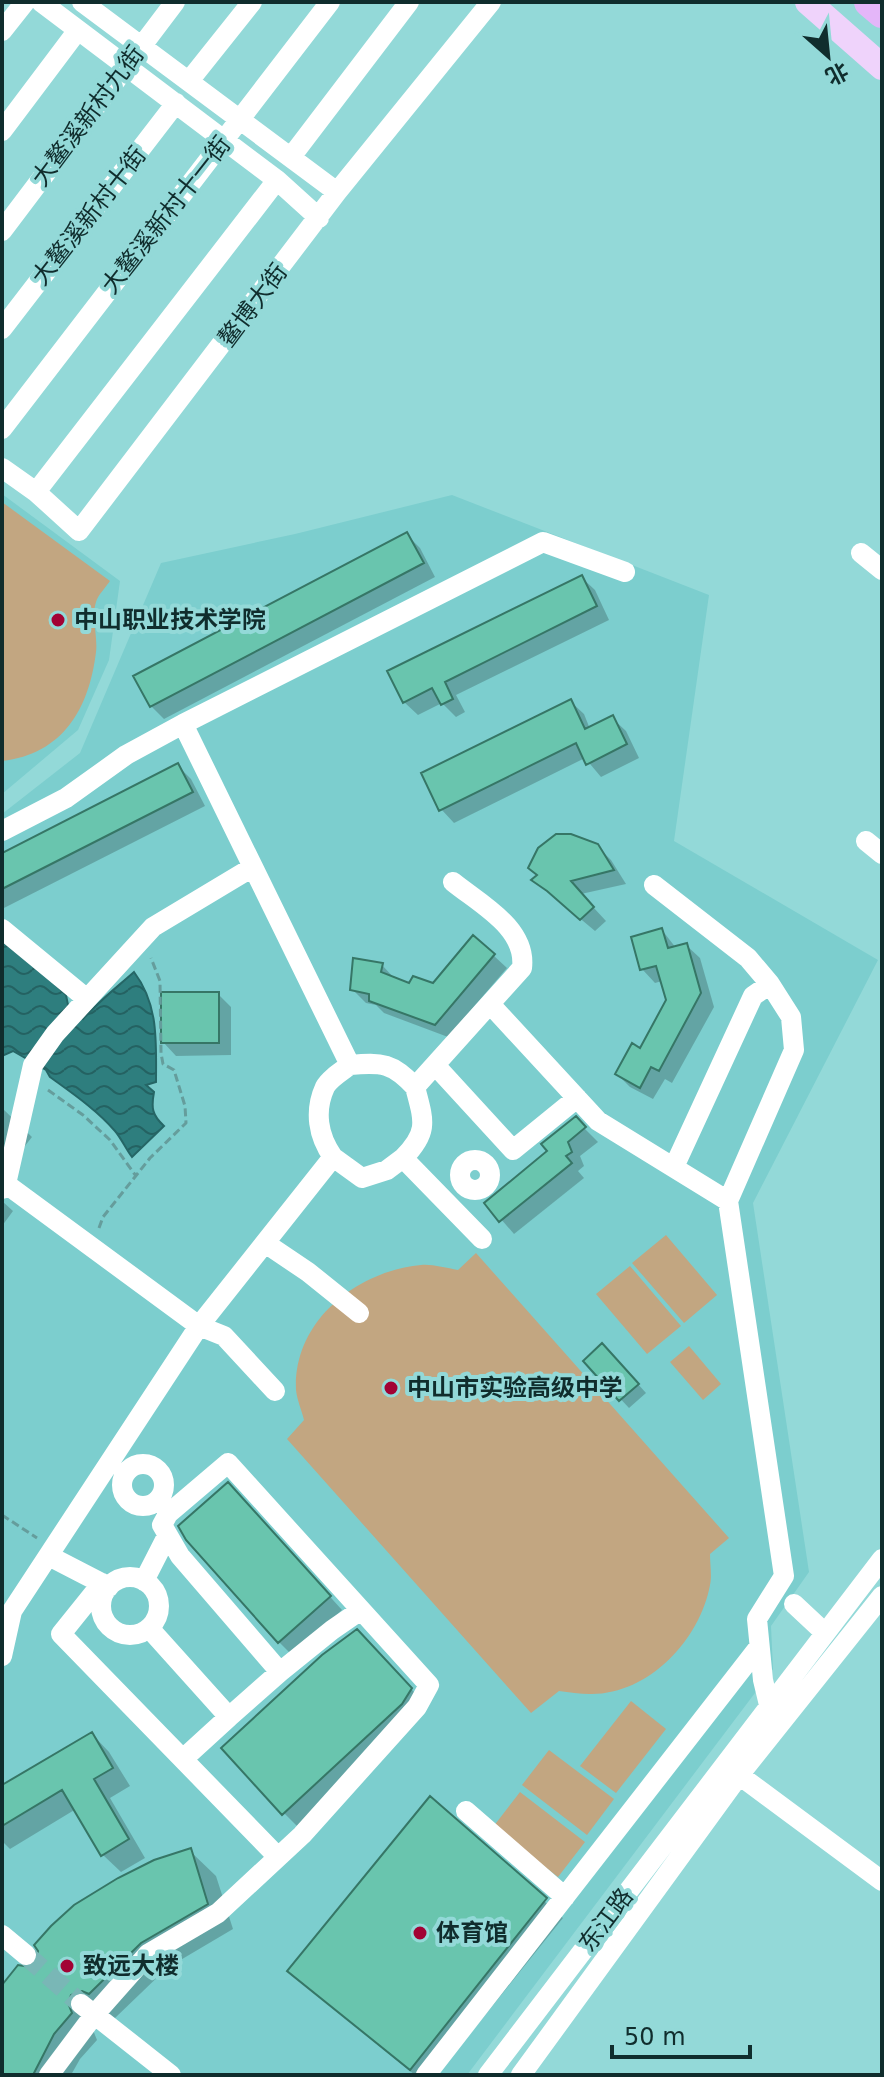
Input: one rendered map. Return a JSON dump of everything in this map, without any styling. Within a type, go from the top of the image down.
[{"type":"highway","points":[[869,2],[882,13]]},
{"type":"main road","points":[[808,2],[882,67]]},
{"type":"street","points":[[3,27],[25,2]]},
{"type":"street","points":[[41,2],[277,180],[319,218]]},
{"type":"street","name":"大鳌溪新村九街","points":[[2,231],[175,2]]},
{"type":"street","points":[[189,81],[252,2]]},
{"type":"street","name":"大鳌溪新村十一街","points":[[2,429],[330,2]]},
{"type":"street","points":[[291,157],[409,2]]},
{"type":"street","name":"鳌博大街","points":[[2,468],[36,492],[79,531],[337,192],[491,2]]},
{"type":"street","points":[[89,4],[337,192]]},
{"type":"street","points":[[2,131],[78,30]]},
{"type":"street","name":"大鳌溪新村十街","points":[[2,329],[176,103]]},
{"type":"street","points":[[36,492],[277,180]]},
{"type":"street","points":[[2,831],[66,798],[126,755],[183,724],[543,542],[625,572]]},
{"type":"street","points":[[861,553],[882,570]]},
{"type":"street","points":[[183,724],[350,1065]]},
{"type":"street","points":[[253,867],[153,927],[55,1034],[32,1071],[3,1185],[92,1246],[199,1326],[224,1336],[275,1391]]},
{"type":"street","points":[[415,1087],[522,968],[523,957],[516,934],[453,882]]},
{"type":"street","points":[[654,885],[748,958],[770,984],[791,1017],[794,1050],[728,1201],[784,1576],[757,1619],[769,1705]]},
{"type":"street","points":[[2,929],[92,993]]},
{"type":"street","points":[[674,1167],[753,996],[770,984]]},
{"type":"street","points":[[490,1004],[598,1121],[728,1201]]},
{"type":"street","points":[[375,1062],[398,1069],[415,1087],[424,1122],[418,1143],[403,1158],[387,1170],[362,1178],[333,1157],[323,1143],[318,1117],[326,1085],[350,1065],[375,1062]]},
{"type":"street","points":[[435,1065],[513,1150]]},
{"type":"street","points":[[446,1202],[464,1185],[475,1190],[484,1187],[490,1179],[489,1169],[577,1098]]},
{"type":"street","points":[[2,1656],[7,1616],[199,1326],[333,1157]]},
{"type":"street","points":[[403,1158],[482,1239]]},
{"type":"street","points":[[265,1243],[308,1272],[359,1313]]},
{"type":"street","points":[[49,2075],[88,2009],[148,1954],[218,1913],[302,1835],[417,1707],[429,1685],[228,1463],[164,1506],[162,1525],[180,1556],[280,1672]]},
{"type":"street","points":[[144,1581],[167,1536]]},
{"type":"street","points":[[51,1552],[105,1585]]},
{"type":"street","name":"东江路","points":[[521,2075],[732,1769],[769,1705],[882,1559]]},
{"type":"street","points":[[105,1585],[102,1604],[106,1623],[113,1629],[131,1635],[149,1628],[155,1621],[159,1603],[152,1586],[144,1581],[126,1578],[105,1585],[61,1634],[278,1857]]},
{"type":"street","name":"东江路","points":[[488,2075],[732,1769],[882,1596]]},
{"type":"street","points":[[794,1604],[825,1633]]},
{"type":"street","points":[[183,1759],[280,1672],[361,1610]]},
{"type":"street","points":[[149,1628],[229,1717]]},
{"type":"street","points":[[426,2075],[759,1647]]},
{"type":"street","points":[[732,1769],[882,1881]]},
{"type":"street","points":[[466,1811],[565,1897]]},
{"type":"street","points":[[2,1935],[26,1955]]},
{"type":"street","points":[[88,2009],[171,2075]]},
{"type":"path","points":[[92,1246],[103,1217],[150,1158],[186,1123],[185,1106],[174,1070],[163,1064],[160,981],[152,959],[137,944]]},
{"type":"path","points":[[32,1071],[110,1140],[136,1176]]},
{"type":"path","points":[[2,1515],[51,1552]]},
{"type":"shaded area","name":"中山职业技术学院","points":[[2,494],[120,581],[109,660],[78,730],[2,794]]},
{"type":"shaded area","name":"中山市实验高级中学","points":[[452,495],[709,595],[674,841],[878,960],[753,1203],[809,1572],[771,1626],[773,1669],[467,2075],[2,2075],[2,814],[80,753],[161,563]]},
{"type":"shaded area","name":"中山职业技术学院","points":[[2,502],[110,581],[96,602],[96,652],[87,692],[79,710],[57,738],[41,749],[2,761]]},
{"type":"shaded area","points":[[666,1235],[717,1295],[684,1323],[632,1263]]},
{"type":"shaded area","points":[[476,1253],[729,1538],[710,1554],[711,1581],[704,1606],[683,1644],[668,1660],[632,1685],[611,1692],[590,1694],[559,1691],[531,1713],[287,1439],[304,1420],[296,1390],[298,1365],[305,1342],[333,1304],[374,1277],[421,1265],[458,1270]]},
{"type":"shaded area","points":[[630,1266],[681,1326],[647,1354],[596,1294]]},
{"type":"shaded area","points":[[689,1346],[721,1384],[703,1400],[670,1362]]},
{"type":"shaded area","points":[[631,1701],[666,1729],[616,1793],[580,1766]]},
{"type":"shaded area","points":[[549,1750],[614,1799],[587,1835],[522,1785]]},
{"type":"shaded area","points":[[520,1792],[585,1842],[558,1877],[493,1827]]},
{"type":"water","points":[[2,941],[49,978],[66,995],[68,1005],[83,1019],[134,972],[142,985],[152,1011],[156,1038],[156,1082],[146,1085],[154,1092],[153,1111],[164,1126],[132,1157],[108,1123],[50,1077],[46,1070],[13,1051],[2,1056]]},
{"type":"building","points":[[407,532],[424,563],[150,707],[133,676]]},
{"type":"building","points":[[582,575],[597,606],[445,682],[453,699],[441,705],[432,688],[403,703],[387,671]]},
{"type":"building","points":[[571,699],[585,729],[613,715],[627,744],[586,765],[576,743],[439,811],[421,773]]},
{"type":"building","points":[[178,763],[193,792],[2,889],[2,853]]},
{"type":"building","points":[[556,834],[571,834],[598,844],[614,870],[571,881],[594,907],[580,920],[531,880],[537,875],[528,868],[538,848]]},
{"type":"building","points":[[662,928],[668,948],[687,943],[701,993],[659,1071],[651,1067],[640,1088],[615,1074],[632,1043],[640,1048],[666,1000],[656,966],[640,970],[631,937]]},
{"type":"building","points":[[473,935],[495,954],[435,1025],[369,1001],[369,994],[350,990],[353,958],[383,963],[381,972],[409,983],[413,976],[433,983]]},
{"type":"building","points":[[161,992],[219,992],[219,1043],[161,1043]]},
{"type":"building","points":[[576,1116],[586,1127],[568,1142],[572,1152],[566,1156],[572,1163],[499,1222],[484,1203],[547,1151],[541,1144]]},
{"type":"building","points":[[602,1343],[639,1384],[619,1401],[583,1361]]},
{"type":"building","points":[[228,1482],[331,1596],[278,1643],[186,1540],[178,1526]]},
{"type":"building","points":[[357,1629],[412,1688],[402,1704],[282,1815],[221,1748],[322,1655]]},
{"type":"building","points":[[92,1732],[113,1768],[94,1779],[129,1839],[101,1856],[62,1790],[2,1826],[2,1785]]},
{"type":"building","name":"体育馆","points":[[430,1796],[547,1898],[410,2070],[287,1971]]},
{"type":"building","name":"致远大楼","points":[[191,1848],[208,1904],[141,1943],[89,1994],[82,1991],[71,1995],[68,2003],[72,2013],[54,2034],[33,2075],[2,2075],[2,1985],[18,1965],[30,1967],[36,1963],[38,1951],[34,1945],[74,1905],[154,1860]]},
{"type":"tunnel","points":[[26,1955],[81,2004]]},
{"type":"place","name":"中山职业技术学院","points":[[58,620]]},
{"type":"place","name":"中山市实验高级中学","points":[[391,1388]]},
{"type":"place","name":"体育馆","points":[[420,1933]]},
{"type":"place","name":"致远大楼","points":[[67,1966]]}]
